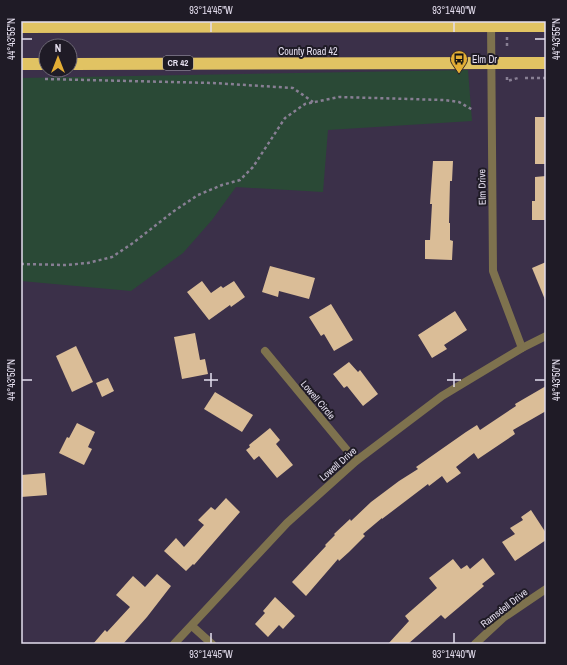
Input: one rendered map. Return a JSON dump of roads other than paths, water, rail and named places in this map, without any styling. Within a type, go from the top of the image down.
[{"type":"highway","points":[[21,27],[491,23],[546,26]]},
{"type":"highway","name":"County Road 42","points":[[78,64],[546,63]]},
{"type":"highway","points":[[21,64],[38,64]]},
{"type":"street","name":"Elm Drive","points":[[491,23],[493,271],[522,348]]},
{"type":"street","name":"Lowell Drive","points":[[174,644],[287,523],[356,460],[442,396],[522,348],[546,336]]},
{"type":"street","name":"Lowell Circle","points":[[265,351],[356,460]]},
{"type":"street","name":"Ramsdell Drive","points":[[475,644],[503,618],[546,589]]},
{"type":"street","points":[[192,626],[212,644]]},
{"type":"place","name":"Elm Dr","points":[[459,74]]}]
